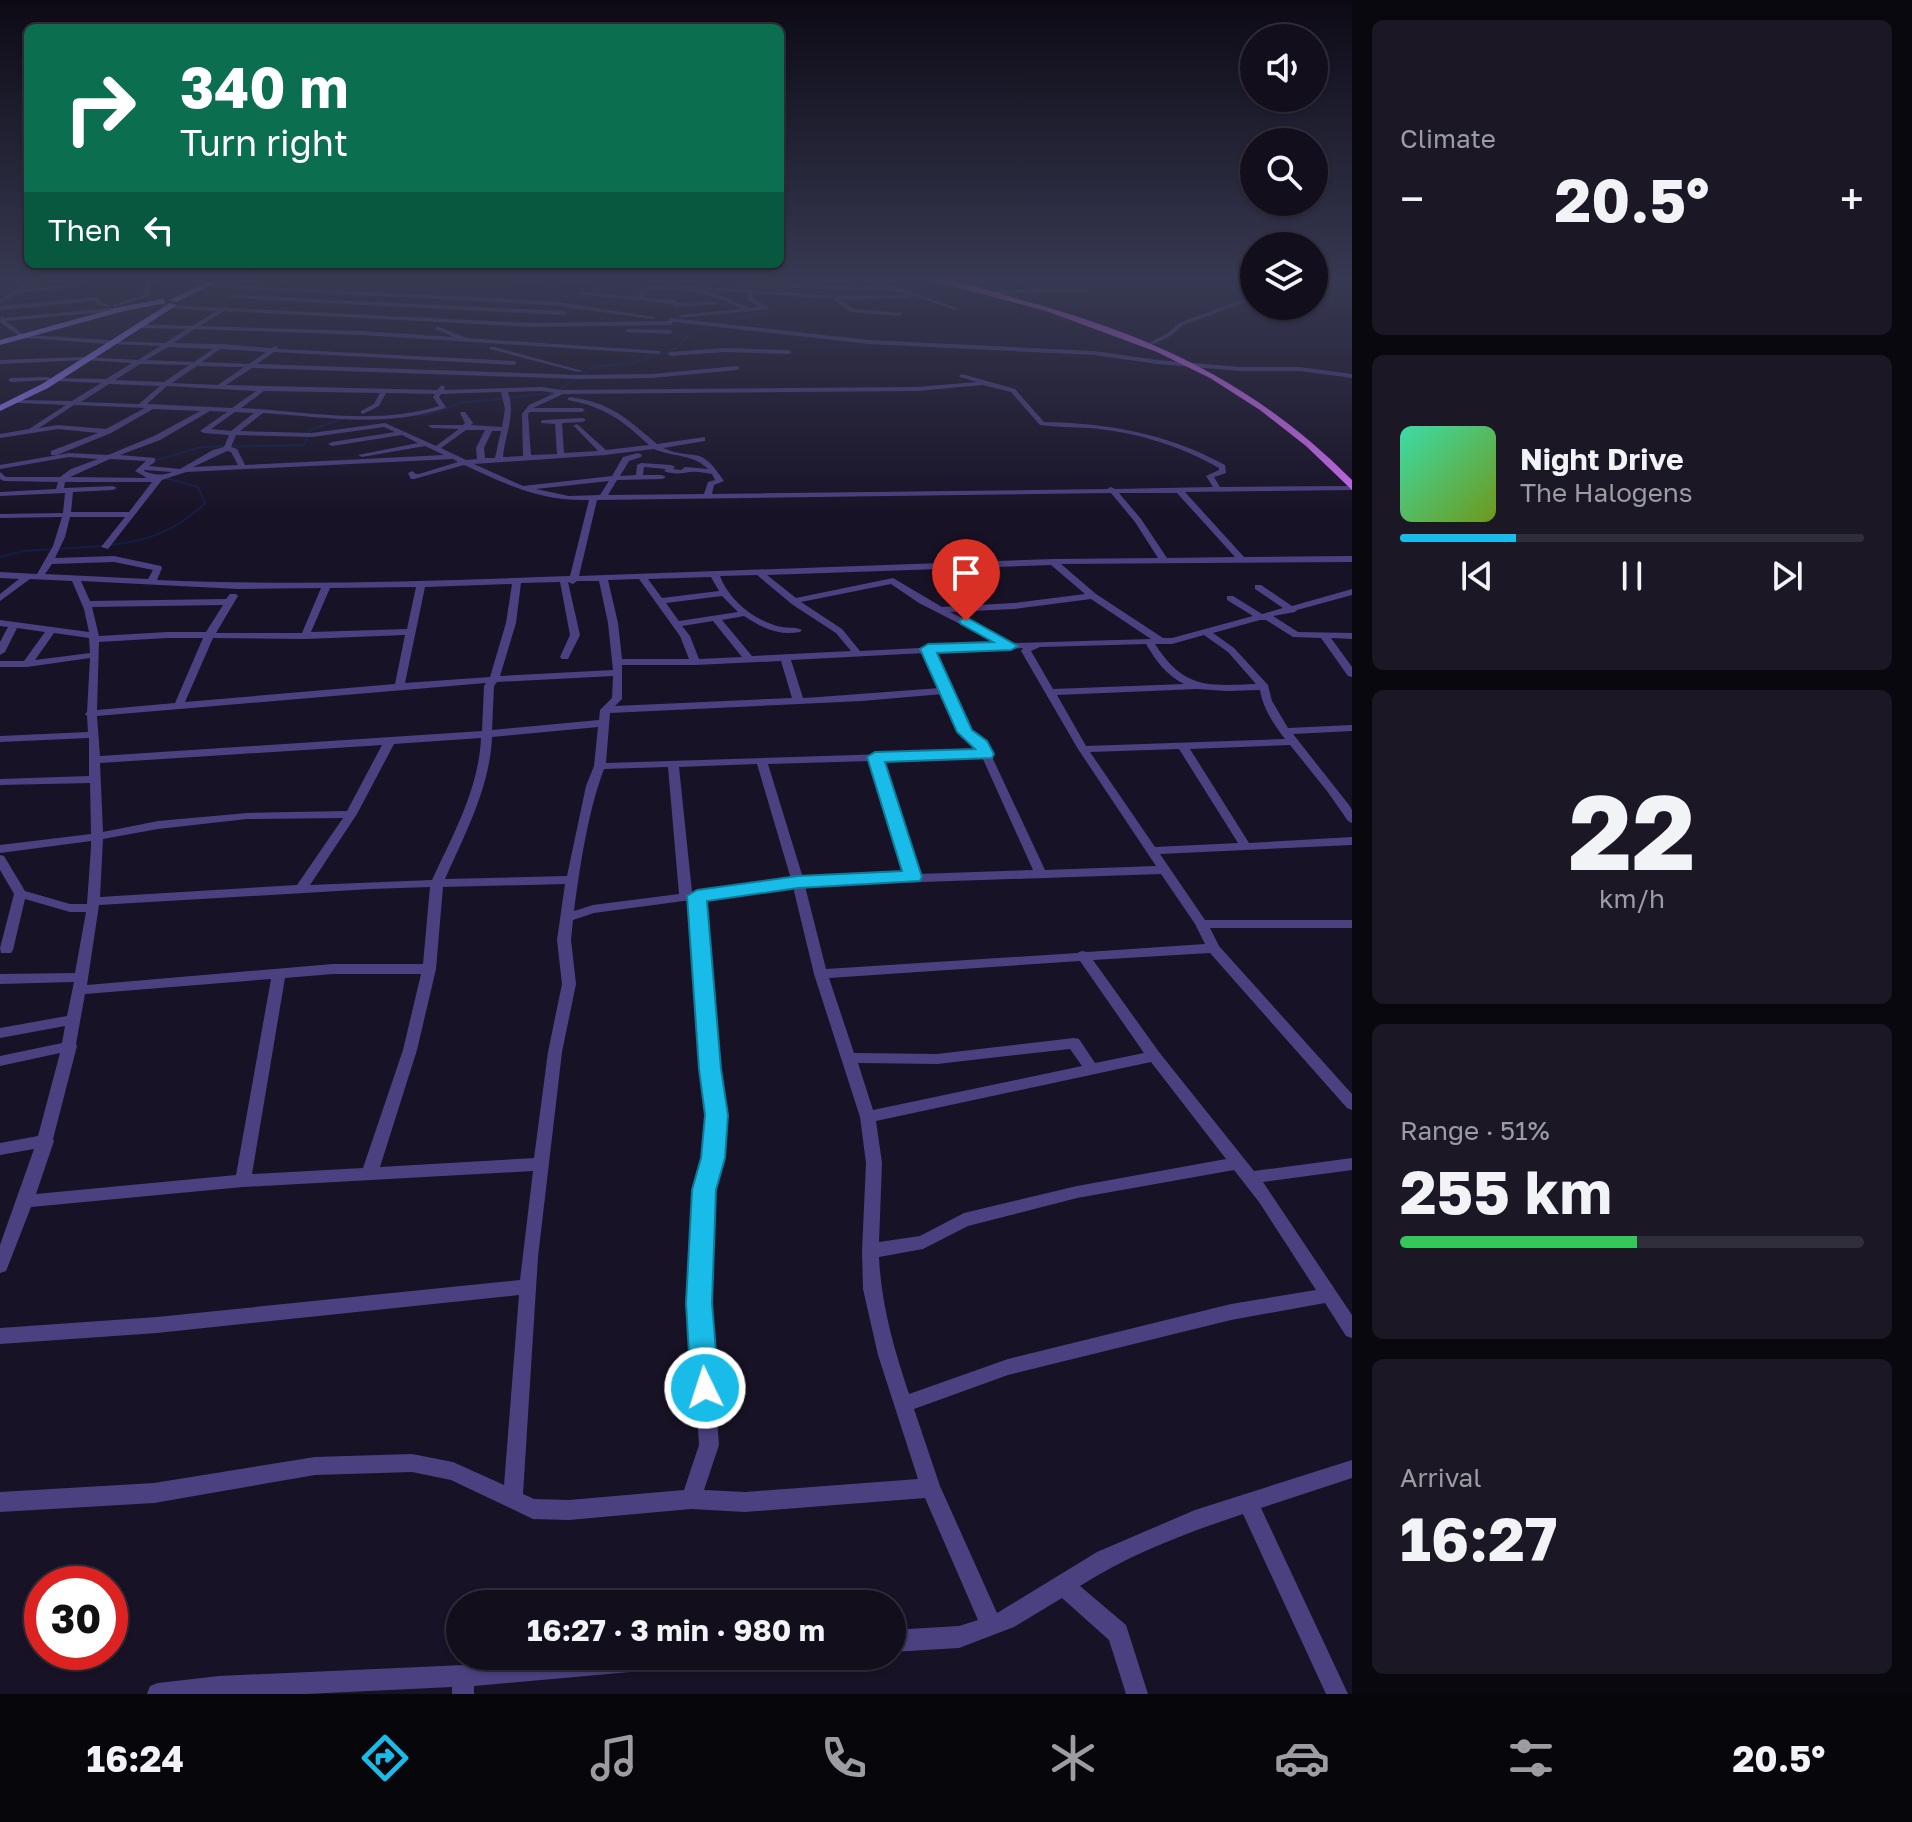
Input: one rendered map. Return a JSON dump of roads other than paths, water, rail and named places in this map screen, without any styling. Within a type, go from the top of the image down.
[{"type":"main road","points":[[2,405],[19,401],[84,359]]},
{"type":"main road","points":[[1179,359],[1271,410],[1313,445],[1352,488]]},
{"type":"main road","points":[[1188,359],[1279,411],[1352,474]]},
{"type":"main road","points":[[2,405],[52,379]]},
{"type":"street","points":[[0,362],[83,359]]},
{"type":"street","points":[[85,359],[416,374],[578,375]]},
{"type":"street","points":[[32,429],[145,359]]},
{"type":"street","points":[[141,406],[201,359]]},
{"type":"street","points":[[219,387],[260,359]]},
{"type":"street","points":[[293,369],[313,359]]},
{"type":"street","points":[[409,359],[416,374]]},
{"type":"street","points":[[462,359],[514,363]]},
{"type":"street","points":[[527,359],[616,385],[625,392]]},
{"type":"street","points":[[688,359],[673,366],[699,390]]},
{"type":"street","points":[[704,359],[720,379]]},
{"type":"street","points":[[1140,359],[1240,369],[1300,369],[1352,376]]},
{"type":"street","points":[[19,401],[381,418],[422,414],[443,407],[436,397],[450,375],[470,360]]},
{"type":"street","points":[[590,377],[652,376],[737,368]]},
{"type":"street","points":[[484,375],[484,392]]},
{"type":"street","points":[[652,376],[652,390]]},
{"type":"street","points":[[962,376],[988,383],[985,384]]},
{"type":"street","points":[[11,380],[506,395],[652,390],[917,389],[985,384],[1013,390],[1042,424],[1128,429],[1189,451],[1222,467],[1223,471],[1210,476],[1217,488]]},
{"type":"street","points":[[263,389],[204,431],[307,436],[385,425],[523,489],[551,495],[598,499],[1111,489],[1352,488]]},
{"type":"street","points":[[0,494],[159,481],[228,446],[233,433],[283,390]]},
{"type":"street","points":[[363,412],[377,405],[384,391]]},
{"type":"street","points":[[527,459],[525,414],[556,393],[614,412],[649,446],[703,457],[720,481],[711,484],[707,497]]},
{"type":"street","points":[[499,460],[499,443],[509,420],[506,395]]},
{"type":"street","points":[[44,458],[108,431],[152,406]]},
{"type":"street","points":[[62,479],[157,438],[208,409]]},
{"type":"street","points":[[529,410],[582,410]]},
{"type":"street","points":[[403,433],[332,444],[352,459],[433,446],[470,421],[463,413]]},
{"type":"street","points":[[307,436],[312,426],[335,418]]},
{"type":"street","points":[[558,421],[561,456]]},
{"type":"street","points":[[543,422],[580,425],[605,453]]},
{"type":"street","points":[[559,431],[580,425]]},
{"type":"street","points":[[432,426],[505,429]]},
{"type":"street","points":[[0,436],[32,429],[64,427],[108,431]]},
{"type":"street","points":[[481,461],[480,448],[490,428]]},
{"type":"street","points":[[412,473],[414,477],[429,474],[463,462],[605,453],[702,439]]},
{"type":"street","points":[[228,446],[242,466]]},
{"type":"street","points":[[565,657],[575,635],[569,581],[598,499],[628,457],[649,452],[649,446]]},
{"type":"street","points":[[681,454],[668,471],[716,472]]},
{"type":"street","points":[[0,467],[69,455],[152,460],[139,471],[159,481]]},
{"type":"street","points":[[144,468],[184,470],[352,459],[453,457]]},
{"type":"street","points":[[523,489],[639,477],[641,465],[671,467]]},
{"type":"street","points":[[676,498],[683,472]]},
{"type":"street","points":[[0,474],[4,479],[159,481]]},
{"type":"street","points":[[615,478],[662,477]]},
{"type":"street","points":[[39,577],[58,549],[68,516],[62,479]]},
{"type":"street","points":[[105,545],[159,481]]},
{"type":"street","points":[[1111,489],[1138,521],[1164,560]]},
{"type":"street","points":[[1178,489],[1242,560]]},
{"type":"street","points":[[0,516],[130,514]]},
{"type":"street","points":[[51,561],[114,559],[158,568],[151,582]]},
{"type":"street","points":[[0,575],[239,586],[421,584],[1053,562],[1352,559]]},
{"type":"street","points":[[1053,562],[1093,596],[1162,642]]},
{"type":"street","points":[[761,574],[830,623],[846,637],[856,652]]},
{"type":"street","points":[[715,575],[731,603],[781,633],[797,630]]},
{"type":"street","points":[[670,576],[682,583],[695,583]]},
{"type":"street","points":[[0,598],[27,577]]},
{"type":"street","points":[[642,577],[677,624],[695,662]]},
{"type":"street","points":[[0,1266],[27,1201],[46,1141],[70,1046],[94,904],[95,779],[90,714],[94,637],[92,618],[75,578]]},
{"type":"street","points":[[513,1499],[528,1287],[541,1164],[555,1052],[569,984],[564,940],[572,880],[592,786],[600,766],[604,716],[617,699],[618,667],[613,616],[603,579]]},
{"type":"street","points":[[795,601],[893,581],[922,601],[1011,646]]},
{"type":"street","points":[[369,1175],[410,1050],[429,969],[437,883],[469,813],[486,756],[489,686],[494,679],[511,623],[517,582]]},
{"type":"street","points":[[399,687],[421,584]]},
{"type":"street","points":[[305,636],[327,585]]},
{"type":"street","points":[[180,703],[210,634],[239,586]]},
{"type":"street","points":[[1258,587],[1292,610]]},
{"type":"street","points":[[90,714],[180,703],[748,658],[1162,642],[1265,618],[1352,592]]},
{"type":"street","points":[[660,601],[724,593]]},
{"type":"street","points":[[943,610],[1014,606],[1093,596]]},
{"type":"street","points":[[1230,598],[1296,635],[1326,638],[1352,636]]},
{"type":"street","points":[[86,604],[230,602]]},
{"type":"street","points":[[677,624],[748,613]]},
{"type":"street","points":[[716,619],[748,658]]},
{"type":"street","points":[[0,623],[94,637],[410,632]]},
{"type":"street","points":[[0,652],[13,626]]},
{"type":"street","points":[[27,664],[51,631]]},
{"type":"street","points":[[1207,633],[1231,650],[1264,687],[1263,695],[1286,731],[1352,819]]},
{"type":"street","points":[[1326,638],[1352,674]]},
{"type":"street","points":[[1149,642],[1157,657],[1172,673],[1192,687]]},
{"type":"street","points":[[1033,645],[1026,651],[1029,660],[1083,749],[1126,808],[1201,924],[1213,948],[1351,1101]]},
{"type":"street","points":[[928,649],[965,732],[981,744],[1040,872]]},
{"type":"street","points":[[0,664],[27,664],[93,655]]},
{"type":"street","points":[[785,656],[798,700]]},
{"type":"street","points":[[1049,692],[1264,687]]},
{"type":"street","points":[[94,760],[487,734],[694,699],[876,699],[948,690]]},
{"type":"street","points":[[1286,731],[1352,728]]},
{"type":"street","points":[[0,750],[5,739],[94,735]]},
{"type":"street","points":[[301,889],[351,814],[390,741]]},
{"type":"street","points":[[1083,749],[1294,742]]},
{"type":"street","points":[[1183,746],[1246,847]]},
{"type":"street","points":[[600,766],[986,754]]},
{"type":"street","points":[[875,757],[913,877]]},
{"type":"street","points":[[761,760],[798,882],[821,974],[868,1117],[874,1163],[870,1251],[872,1289],[887,1355],[931,1488],[992,1626]]},
{"type":"street","points":[[673,764],[716,1115],[713,1158],[704,1190],[699,1303],[709,1445],[691,1499]]},
{"type":"street","points":[[0,782],[95,779]]},
{"type":"street","points":[[0,849],[96,837],[158,825],[247,816],[351,814]]},
{"type":"street","points":[[1151,851],[1352,841]]},
{"type":"street","points":[[0,859],[20,894],[6,950]]},
{"type":"street","points":[[568,917],[593,909],[798,882],[1164,870]]},
{"type":"street","points":[[20,894],[70,908],[301,889],[572,880]]},
{"type":"street","points":[[1201,924],[1352,924]]},
{"type":"street","points":[[821,974],[1213,948]]},
{"type":"street","points":[[1082,955],[1154,1056],[1249,1178],[1352,1330]]},
{"type":"street","points":[[0,979],[81,983],[429,969]]},
{"type":"street","points":[[243,1181],[279,973]]},
{"type":"street","points":[[0,1033],[73,1020]]},
{"type":"street","points":[[851,1058],[937,1059],[1074,1043],[1091,1069]]},
{"type":"street","points":[[0,1061],[70,1046]]},
{"type":"street","points":[[868,1117],[1154,1056]]},
{"type":"street","points":[[0,1149],[46,1141]]},
{"type":"street","points":[[870,1251],[923,1242],[964,1220],[1077,1192],[1237,1163]]},
{"type":"street","points":[[27,1201],[243,1181],[541,1164]]},
{"type":"street","points":[[1249,1178],[1352,1164]]},
{"type":"street","points":[[0,1336],[157,1325],[528,1287]]},
{"type":"street","points":[[903,1405],[1008,1367],[1231,1312],[1330,1295]]},
{"type":"street","points":[[0,1502],[154,1493],[315,1466],[412,1463],[453,1471],[533,1509],[569,1510],[691,1499],[745,1502],[931,1488]]},
{"type":"street","points":[[906,1640],[959,1637],[992,1626],[1064,1586],[1104,1559],[1195,1520],[1352,1469]]},
{"type":"street","points":[[1248,1503],[1337,1694]]},
{"type":"street","points":[[1064,1586],[1118,1633],[1137,1694]]},
{"type":"street","points":[[158,1694],[219,1687],[464,1685],[579,1670]]},
{"type":"waterway","points":[[373,419],[425,415],[461,403],[553,393],[595,367],[644,359]]},
{"type":"waterway","points":[[153,461],[202,447],[304,445],[310,430],[342,419]]},
{"type":"waterway","points":[[111,545],[162,533],[205,503],[198,487],[165,478]]},
{"type":"waterway","points":[[0,557],[24,551],[103,546]]}]
